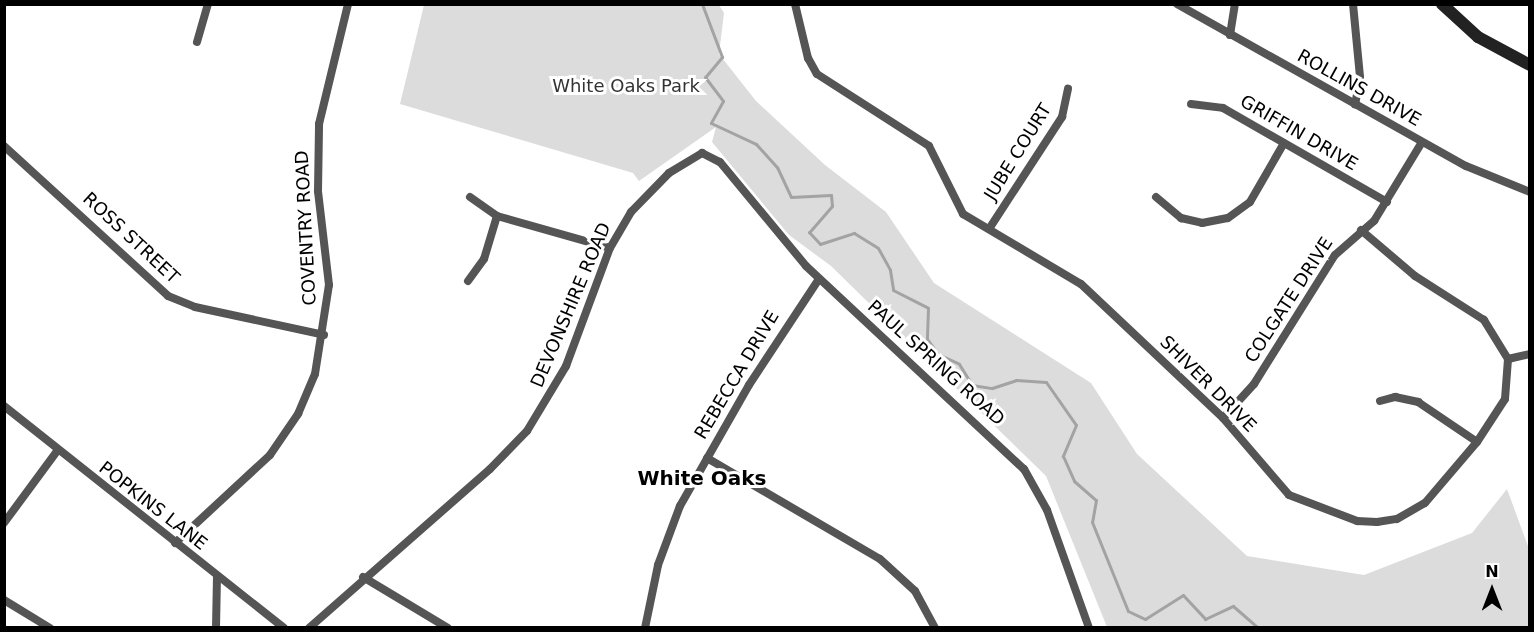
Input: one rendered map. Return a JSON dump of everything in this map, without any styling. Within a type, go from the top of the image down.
[{"type":"street","points":[[197,42],[208,4]]},
{"type":"street","name":"COVENTRY ROAD","points":[[175,543],[258,468],[281,440],[310,388],[324,335],[329,285],[318,191],[319,124],[348,4]]},
{"type":"street","name":"SHIVER DRIVE","points":[[795,4],[808,58],[817,74],[929,146],[941,164],[958,208],[1081,284],[1223,418],[1289,495],[1361,522],[1385,522],[1418,508],[1477,442],[1505,399],[1508,359]]},
{"type":"street","name":"ROLLINS DRIVE","points":[[1177,4],[1422,142],[1530,192]]},
{"type":"street","points":[[1230,35],[1235,4]]},
{"type":"street","points":[[1353,4],[1360,77],[1355,105]]},
{"type":"street","points":[[1442,4],[1478,37],[1530,65]]},
{"type":"street","name":"JUBE COURT","points":[[989,229],[1062,117],[1068,89]]},
{"type":"street","name":"GRIFFIN DRIVE","points":[[1191,104],[1224,108],[1387,202]]},
{"type":"street","name":"COLGATE DRIVE","points":[[1223,418],[1258,377],[1335,255],[1387,202],[1422,142]]},
{"type":"street","points":[[1156,196],[1182,218],[1202,223],[1228,218],[1250,202],[1284,143]]},
{"type":"street","name":"ROSS STREET","points":[[4,146],[168,297],[195,308],[324,335]]},
{"type":"street","name":"DEVONSHIRE ROAD","points":[[309,627],[363,577],[490,469],[536,418],[566,366],[610,248],[631,212],[652,187],[687,160],[710,154]]},
{"type":"street","name":"PAUL SPRING ROAD","points":[[710,154],[819,279],[1024,469],[1047,510],[1089,627]]},
{"type":"street","points":[[470,197],[497,216],[610,248]]},
{"type":"street","points":[[468,281],[484,259],[497,216]]},
{"type":"street","points":[[1361,230],[1414,276],[1484,320],[1508,359],[1530,354]]},
{"type":"street","name":"REBECCA DRIVE","points":[[645,627],[671,527],[707,458],[787,323],[819,279]]},
{"type":"street","points":[[1380,401],[1395,397],[1418,402],[1477,442]]},
{"type":"street","name":"POPKINS LANE","points":[[4,406],[57,451],[284,627]]},
{"type":"street","points":[[4,523],[57,451]]},
{"type":"street","points":[[707,458],[880,559],[915,591],[935,627]]},
{"type":"street","points":[[216,627],[217,576]]},
{"type":"street","points":[[363,577],[448,627]]},
{"type":"street","points":[[4,600],[50,627]]},
{"type":"green space","name":"White Oaks Park","points":[[424,5],[719,5],[724,13],[719,54],[756,101],[825,165],[886,212],[934,283],[1091,383],[1137,454],[1247,556],[1364,575],[1472,533],[1507,489],[1529,549],[1529,627],[1107,627],[1046,476],[831,266],[789,235],[712,142],[716,127],[639,181],[633,173],[400,104]]},
{"type":"waterway","points":[[702,4],[722,57],[705,77],[723,101],[711,123],[756,144],[777,167],[791,197],[831,195],[832,206],[809,232],[820,244],[854,233],[878,248],[890,270],[893,290],[928,308],[927,339],[938,354],[959,364],[972,385],[992,388],[1016,380],[1046,382],[1076,425],[1063,456],[1074,481],[1096,500],[1092,522],[1128,611],[1145,619],[1183,595],[1205,619],[1233,606],[1258,628]]},
{"type":"district","name":"White Oaks","points":[[702,478]]}]
